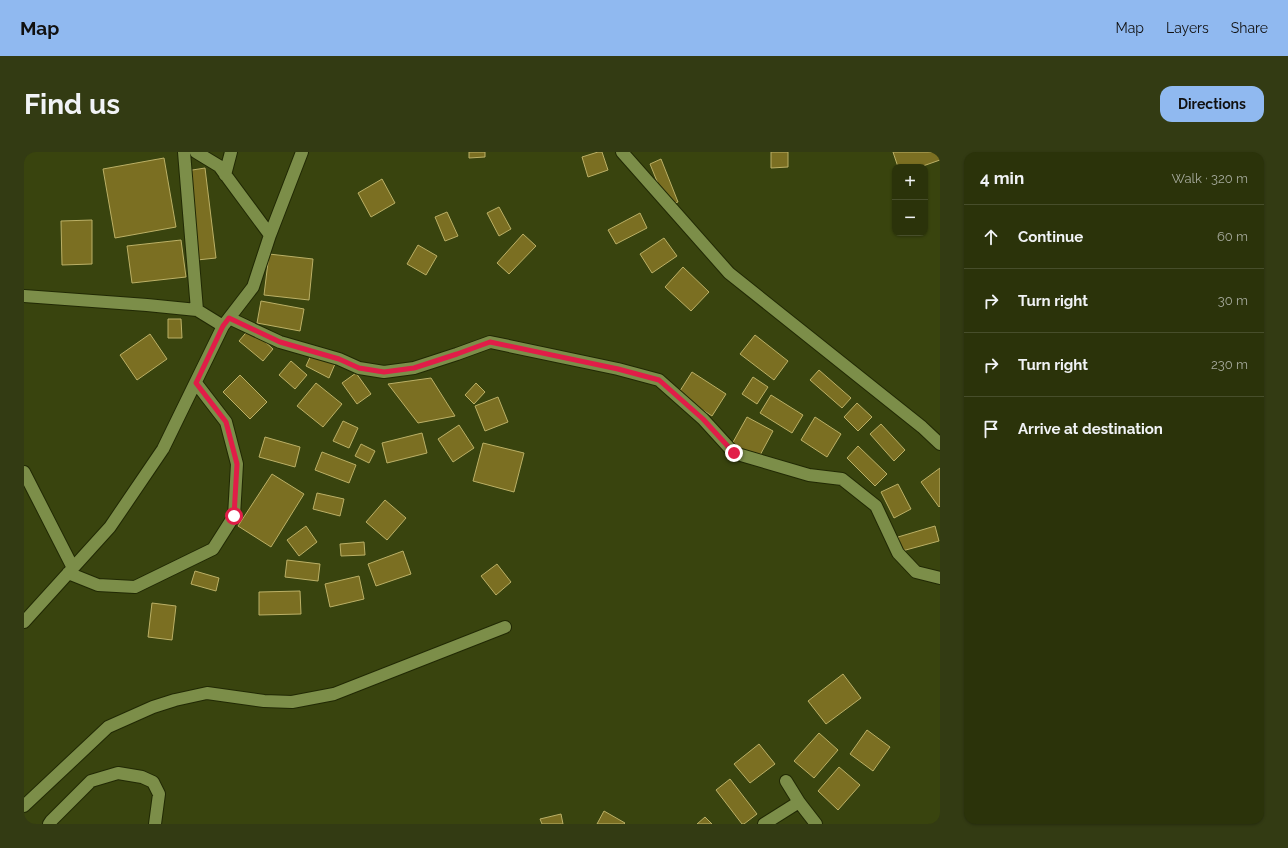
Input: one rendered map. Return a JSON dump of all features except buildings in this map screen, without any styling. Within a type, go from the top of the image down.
[{"type":"street","points":[[184,152],[197,310]]},
{"type":"street","points":[[196,152],[219,166],[270,235]]},
{"type":"street","points":[[225,175],[231,152]]},
{"type":"street","points":[[24,622],[110,527],[163,449],[226,322],[252,287],[302,152]]},
{"type":"street","points":[[622,152],[728,273],[922,427],[940,444]]},
{"type":"street","points":[[24,296],[139,304],[197,310],[280,342],[339,359],[359,368],[384,372],[414,368],[490,342],[618,369],[659,380],[703,419],[734,453],[809,475],[842,479],[876,506],[898,553],[916,572],[940,578]]},
{"type":"street","points":[[24,472],[71,570],[98,585],[135,587],[213,549],[234,516],[237,464],[226,422],[196,383]]},
{"type":"street","points":[[24,806],[108,727],[153,707],[175,700],[207,693],[264,701],[292,702],[334,694],[506,627]]},
{"type":"street","points":[[49,824],[51,820],[91,781],[118,774],[142,777],[153,782],[159,794],[155,824]]},
{"type":"street","points":[[786,781],[799,802],[816,824]]},
{"type":"street","points":[[764,824],[799,802]]},
{"type":"route","points":[[234,516],[237,464],[226,422],[196,383],[223,326],[229,318],[280,342],[339,359],[359,368],[384,372],[414,368],[490,342],[618,369],[659,380],[703,419],[734,453]]}]
